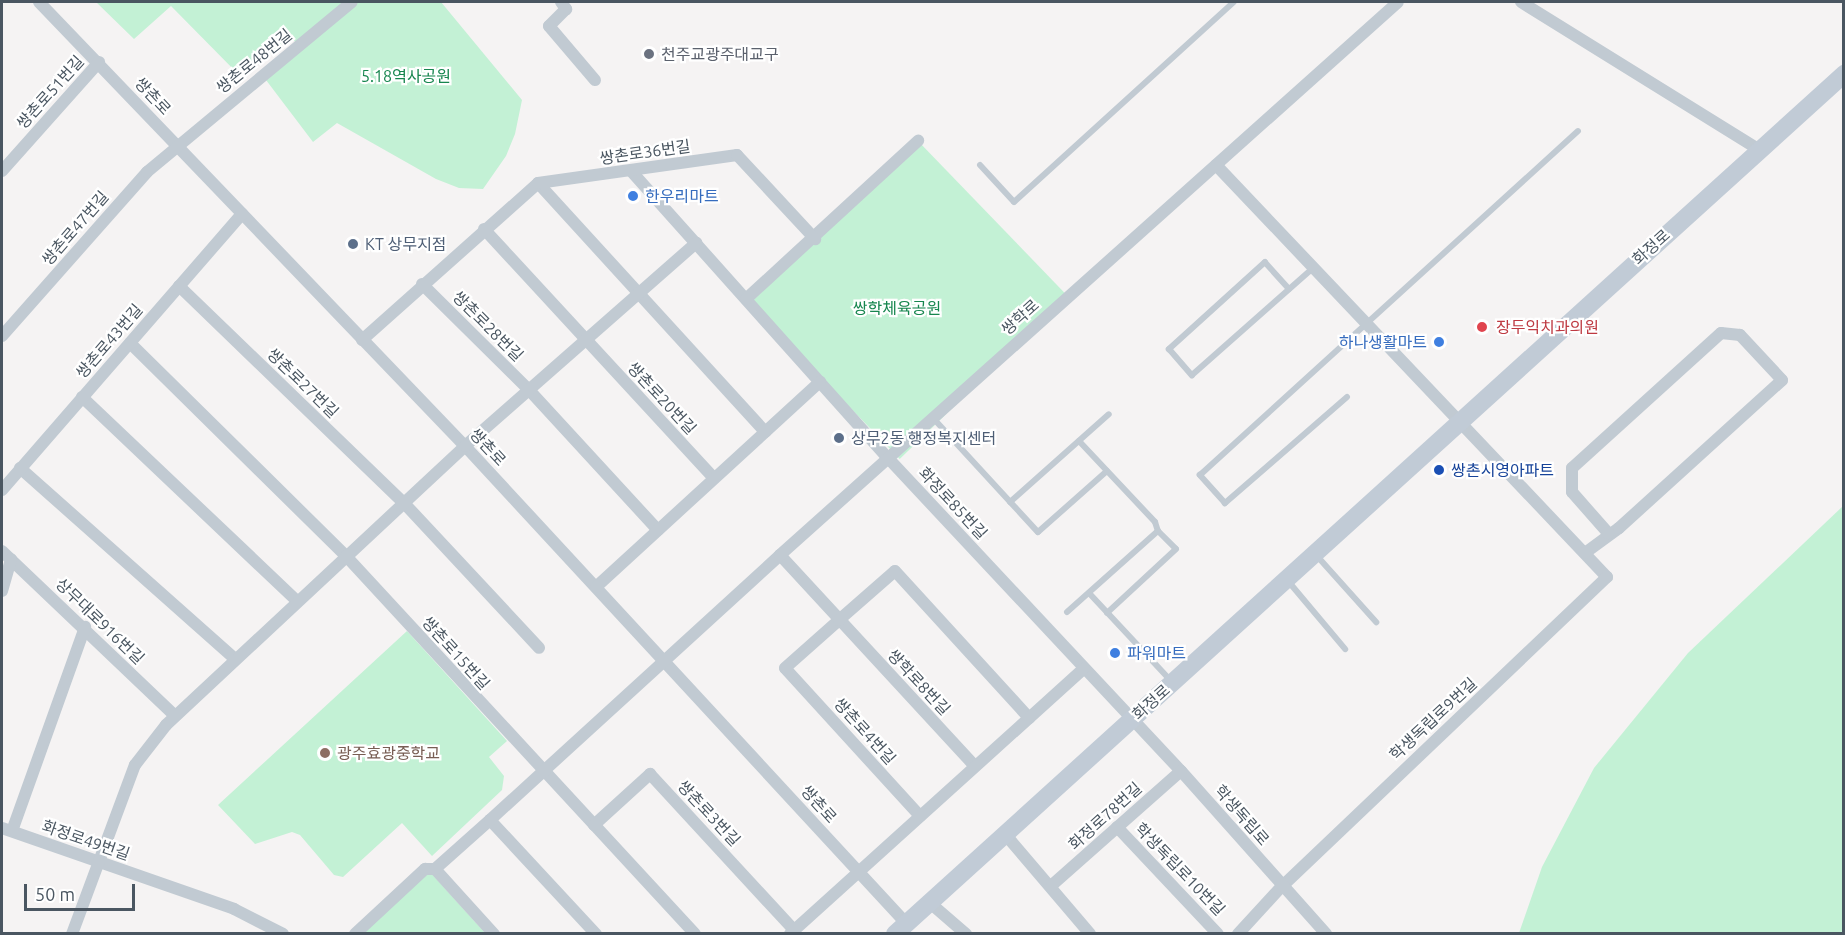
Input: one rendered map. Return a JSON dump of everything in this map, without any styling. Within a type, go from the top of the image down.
[{"type":"street","name":"쌍촌로","points":[[39,2],[465,446],[665,660],[858,872],[901,928]]},
{"type":"street","name":"쌍촌로48번길","points":[[177,145],[352,2]]},
{"type":"street","points":[[561,2],[566,9],[549,26],[595,81]]},
{"type":"street","name":"쌍학로","points":[[665,660],[1398,2]]},
{"type":"street","points":[[1521,2],[1760,150]]},
{"type":"street","name":"쌍촌로51번길","points":[[2,171],[99,62]]},
{"type":"street","name":"화정로","points":[[901,928],[1288,581],[1844,74]]},
{"type":"street","points":[[746,299],[815,239],[918,141]]},
{"type":"street","name":"쌍촌로47번길","points":[[2,336],[147,172],[177,145]]},
{"type":"street","name":"쌍촌로36번길","points":[[538,183],[632,172],[737,155],[815,239]]},
{"type":"street","points":[[1216,165],[1585,553],[1608,533],[1619,528],[1782,380],[1740,335],[1721,333],[1572,468],[1572,492],[1608,533]]},
{"type":"street","name":"화정로85번길","points":[[632,172],[888,458],[1132,719]]},
{"type":"street","points":[[362,340],[538,183],[765,432]]},
{"type":"street","name":"쌍촌로43번길","points":[[2,490],[242,214]]},
{"type":"street","points":[[484,229],[585,340]]},
{"type":"street","points":[[72,933],[135,765],[175,716],[465,446],[696,243]]},
{"type":"street","name":"쌍촌로28번길","points":[[423,284],[530,391]]},
{"type":"street","name":"쌍촌로27번길","points":[[178,286],[404,503],[539,648]]},
{"type":"street","name":"쌍촌로20번길","points":[[585,340],[714,478]]},
{"type":"street","points":[[130,343],[346,556]]},
{"type":"street","points":[[596,587],[820,382]]},
{"type":"street","points":[[530,391],[658,530]]},
{"type":"street","points":[[82,397],[297,601]]},
{"type":"street","points":[[20,468],[235,659]]},
{"type":"street","name":"학생독립로9번길","points":[[1282,886],[1607,577],[1585,553]]},
{"type":"street","points":[[2,591],[6,555]]},
{"type":"street","name":"상무대로916번길","points":[[6,555],[85,627],[175,716]]},
{"type":"street","name":"쌍학로8번길","points":[[780,555],[975,766]]},
{"type":"street","name":"쌍촌로15번길","points":[[346,556],[542,772]]},
{"type":"street","points":[[839,620],[895,571],[1029,718]]},
{"type":"street","name":"쌍촌로4번길","points":[[839,620],[785,668],[920,816]]},
{"type":"street","name":"화정로49번길","points":[[85,627],[7,830],[234,909],[283,933]]},
{"type":"street","points":[[355,933],[425,869],[435,868],[665,660]]},
{"type":"street","points":[[858,872],[1084,668]]},
{"type":"street","name":"학생독립로","points":[[1132,719],[1326,933]]},
{"type":"street","name":"화정로78번길","points":[[1052,885],[1181,771]]},
{"type":"street","points":[[542,772],[695,933]]},
{"type":"street","name":"쌍촌로3번길","points":[[594,825],[650,774],[792,932],[858,872]]},
{"type":"street","points":[[490,819],[596,933]]},
{"type":"street","name":"학생독립로10번길","points":[[1117,827],[1218,933]]},
{"type":"street","points":[[1005,834],[1052,885],[1090,933]]},
{"type":"street","points":[[435,868],[494,933]]},
{"type":"street","points":[[1238,933],[1282,886]]},
{"type":"street","points":[[929,903],[966,933]]},
{"type":"lane","points":[[980,165],[1014,202],[1234,2]]},
{"type":"lane","points":[[1347,397],[1225,503],[1200,475],[1365,322],[1578,131]]},
{"type":"lane","points":[[1289,289],[1265,262],[1169,349],[1192,375],[1289,289],[1313,267]]},
{"type":"lane","points":[[1010,502],[1109,414]]},
{"type":"lane","points":[[933,418],[1038,532],[1107,471]]},
{"type":"lane","points":[[1079,441],[1155,522],[1158,531],[1176,549],[1107,613]]},
{"type":"lane","points":[[1067,612],[1158,531]]},
{"type":"lane","points":[[1316,555],[1376,622]]},
{"type":"lane","points":[[1288,581],[1345,649]]},
{"type":"lane","points":[[1089,593],[1173,683]]},
{"type":"green space","name":"5.18역사공원","points":[[96,2],[441,2],[522,100],[515,134],[506,156],[483,189],[459,188],[436,179],[337,123],[313,142],[266,80],[302,50],[291,37],[241,77],[171,6],[134,39]]},
{"type":"green space","name":"쌍학체육공원","points":[[918,141],[1068,296],[900,459],[750,304]]},
{"type":"green space","points":[[1843,506],[1843,933],[1519,933],[1542,867],[1594,768],[1688,653]]},
{"type":"green space","points":[[407,631],[507,741],[489,757],[504,776],[502,790],[432,856],[402,823],[343,877],[334,875],[300,835],[292,832],[255,844],[218,805]]},
{"type":"green space","points":[[430,872],[486,934],[360,934]]},
{"type":"place","name":"천주교광주대교구","points":[[649,54]]},
{"type":"place","name":"한우리마트","points":[[633,196]]},
{"type":"place","name":"KT 상무지점","points":[[353,244]]},
{"type":"place","name":"장두익치과의원","points":[[1482,327]]},
{"type":"place","name":"하나생활마트","points":[[1439,342]]},
{"type":"place","name":"상무2동 행정복지센터","points":[[839,438]]},
{"type":"place","name":"쌍촌시영아파트","points":[[1439,470]]},
{"type":"place","name":"파워마트","points":[[1115,653]]},
{"type":"place","name":"광주효광중학교","points":[[325,753]]}]
